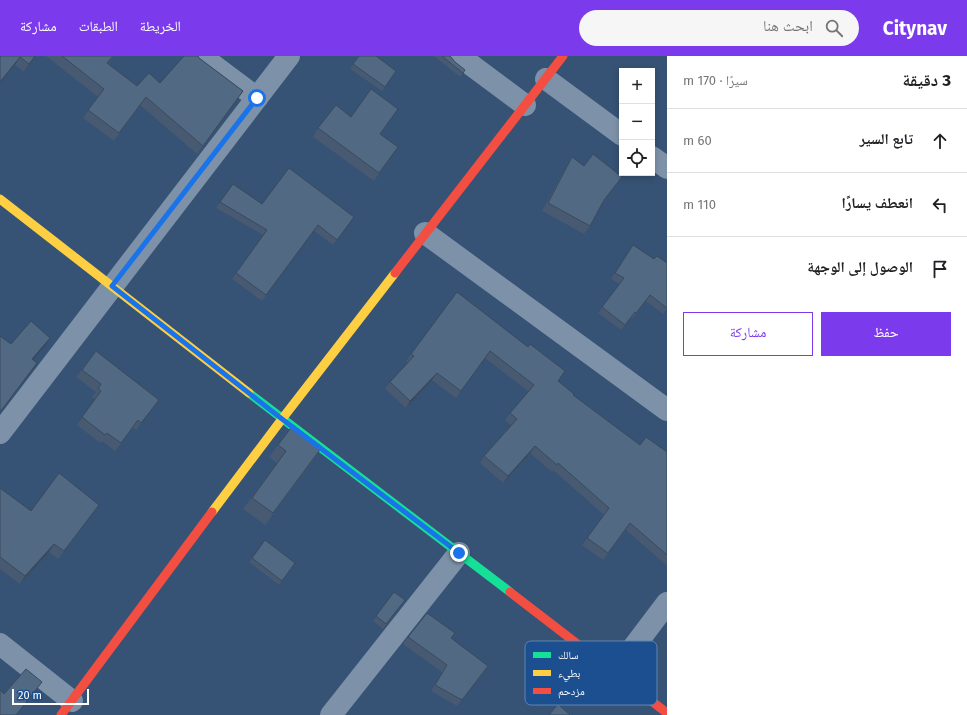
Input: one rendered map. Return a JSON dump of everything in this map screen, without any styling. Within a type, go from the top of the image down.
[{"type":"street","points":[[201,56],[257,98]]},
{"type":"street","points":[[0,432],[289,56]]},
{"type":"street","points":[[459,56],[525,105]]},
{"type":"street","points":[[0,644],[66,708],[282,419],[563,56]]},
{"type":"street","points":[[546,79],[619,133]]},
{"type":"street","points":[[655,159],[667,168]]},
{"type":"street","points":[[0,200],[282,419],[573,641]]},
{"type":"street","points":[[425,233],[667,410]]},
{"type":"street","points":[[331,715],[459,553]]},
{"type":"street","points":[[639,641],[667,604]]},
{"type":"street","points":[[656,705],[667,713]]},
{"type":"building","points":[[0,56],[35,56],[29,64],[20,57],[0,82]]},
{"type":"building","points":[[62,56],[113,56],[107,63],[137,86],[149,73],[160,83],[184,56],[198,56],[243,91],[203,146],[146,97],[119,133],[88,110],[104,89]]},
{"type":"building","points":[[359,56],[376,56],[396,71],[385,87],[353,64]]},
{"type":"building","points":[[442,56],[450,56],[465,70],[463,73]]},
{"type":"building","points":[[371,89],[398,109],[380,134],[398,147],[379,173],[318,128],[336,105],[351,117]]},
{"type":"building","points":[[593,154],[622,177],[604,200],[590,226],[548,203],[572,157],[584,166]]},
{"type":"building","points":[[289,168],[354,217],[337,240],[318,225],[266,295],[236,273],[267,230],[220,202],[233,184],[262,204]]},
{"type":"building","points":[[633,245],[654,259],[657,256],[667,263],[667,308],[650,295],[625,325],[602,307],[624,278],[615,273]]},
{"type":"building","points":[[457,292],[528,347],[530,344],[565,371],[558,381],[574,394],[573,395],[640,445],[646,437],[667,452],[667,555],[630,523],[608,553],[587,538],[609,508],[558,463],[557,465],[535,446],[508,476],[484,456],[517,419],[510,413],[534,385],[490,351],[461,391],[437,373],[410,401],[390,382],[414,356],[411,354]]},
{"type":"building","points":[[31,321],[50,338],[32,359],[37,363],[0,412],[0,336],[11,344]]},
{"type":"building","points":[[96,351],[159,400],[141,423],[138,420],[121,443],[107,433],[105,435],[82,417],[101,391],[98,389],[101,384],[82,370]]},
{"type":"building","points":[[293,425],[322,447],[273,513],[252,498],[286,451],[278,445]]},
{"type":"building","points":[[59,473],[99,505],[64,551],[54,544],[25,576],[0,557],[0,488],[31,511]]},
{"type":"building","points":[[265,540],[295,563],[282,581],[252,558]]},
{"type":"building","points":[[394,592],[405,600],[386,624],[376,616]]},
{"type":"building","points":[[427,613],[455,633],[451,638],[488,666],[462,700],[435,685],[447,665],[408,637]]},
{"type":"building","points":[[26,669],[42,682],[16,715],[0,715],[0,690],[4,694]]},
{"type":"building","points":[[557,705],[559,705],[570,715],[549,715]]},
{"type":"traffic: fast","points":[[249,393],[510,592]]},
{"type":"traffic: slow","points":[[0,199],[249,393]]},
{"type":"traffic: slow","points":[[212,512],[395,273]]},
{"type":"traffic: jam","points":[[395,273],[563,56]]},
{"type":"traffic: jam","points":[[61,715],[212,512]]},
{"type":"traffic: jam","points":[[510,592],[574,641]]},
{"type":"traffic: jam","points":[[657,705],[667,713]]},
{"type":"route","points":[[257,98],[112,286],[282,419],[459,553]]}]
